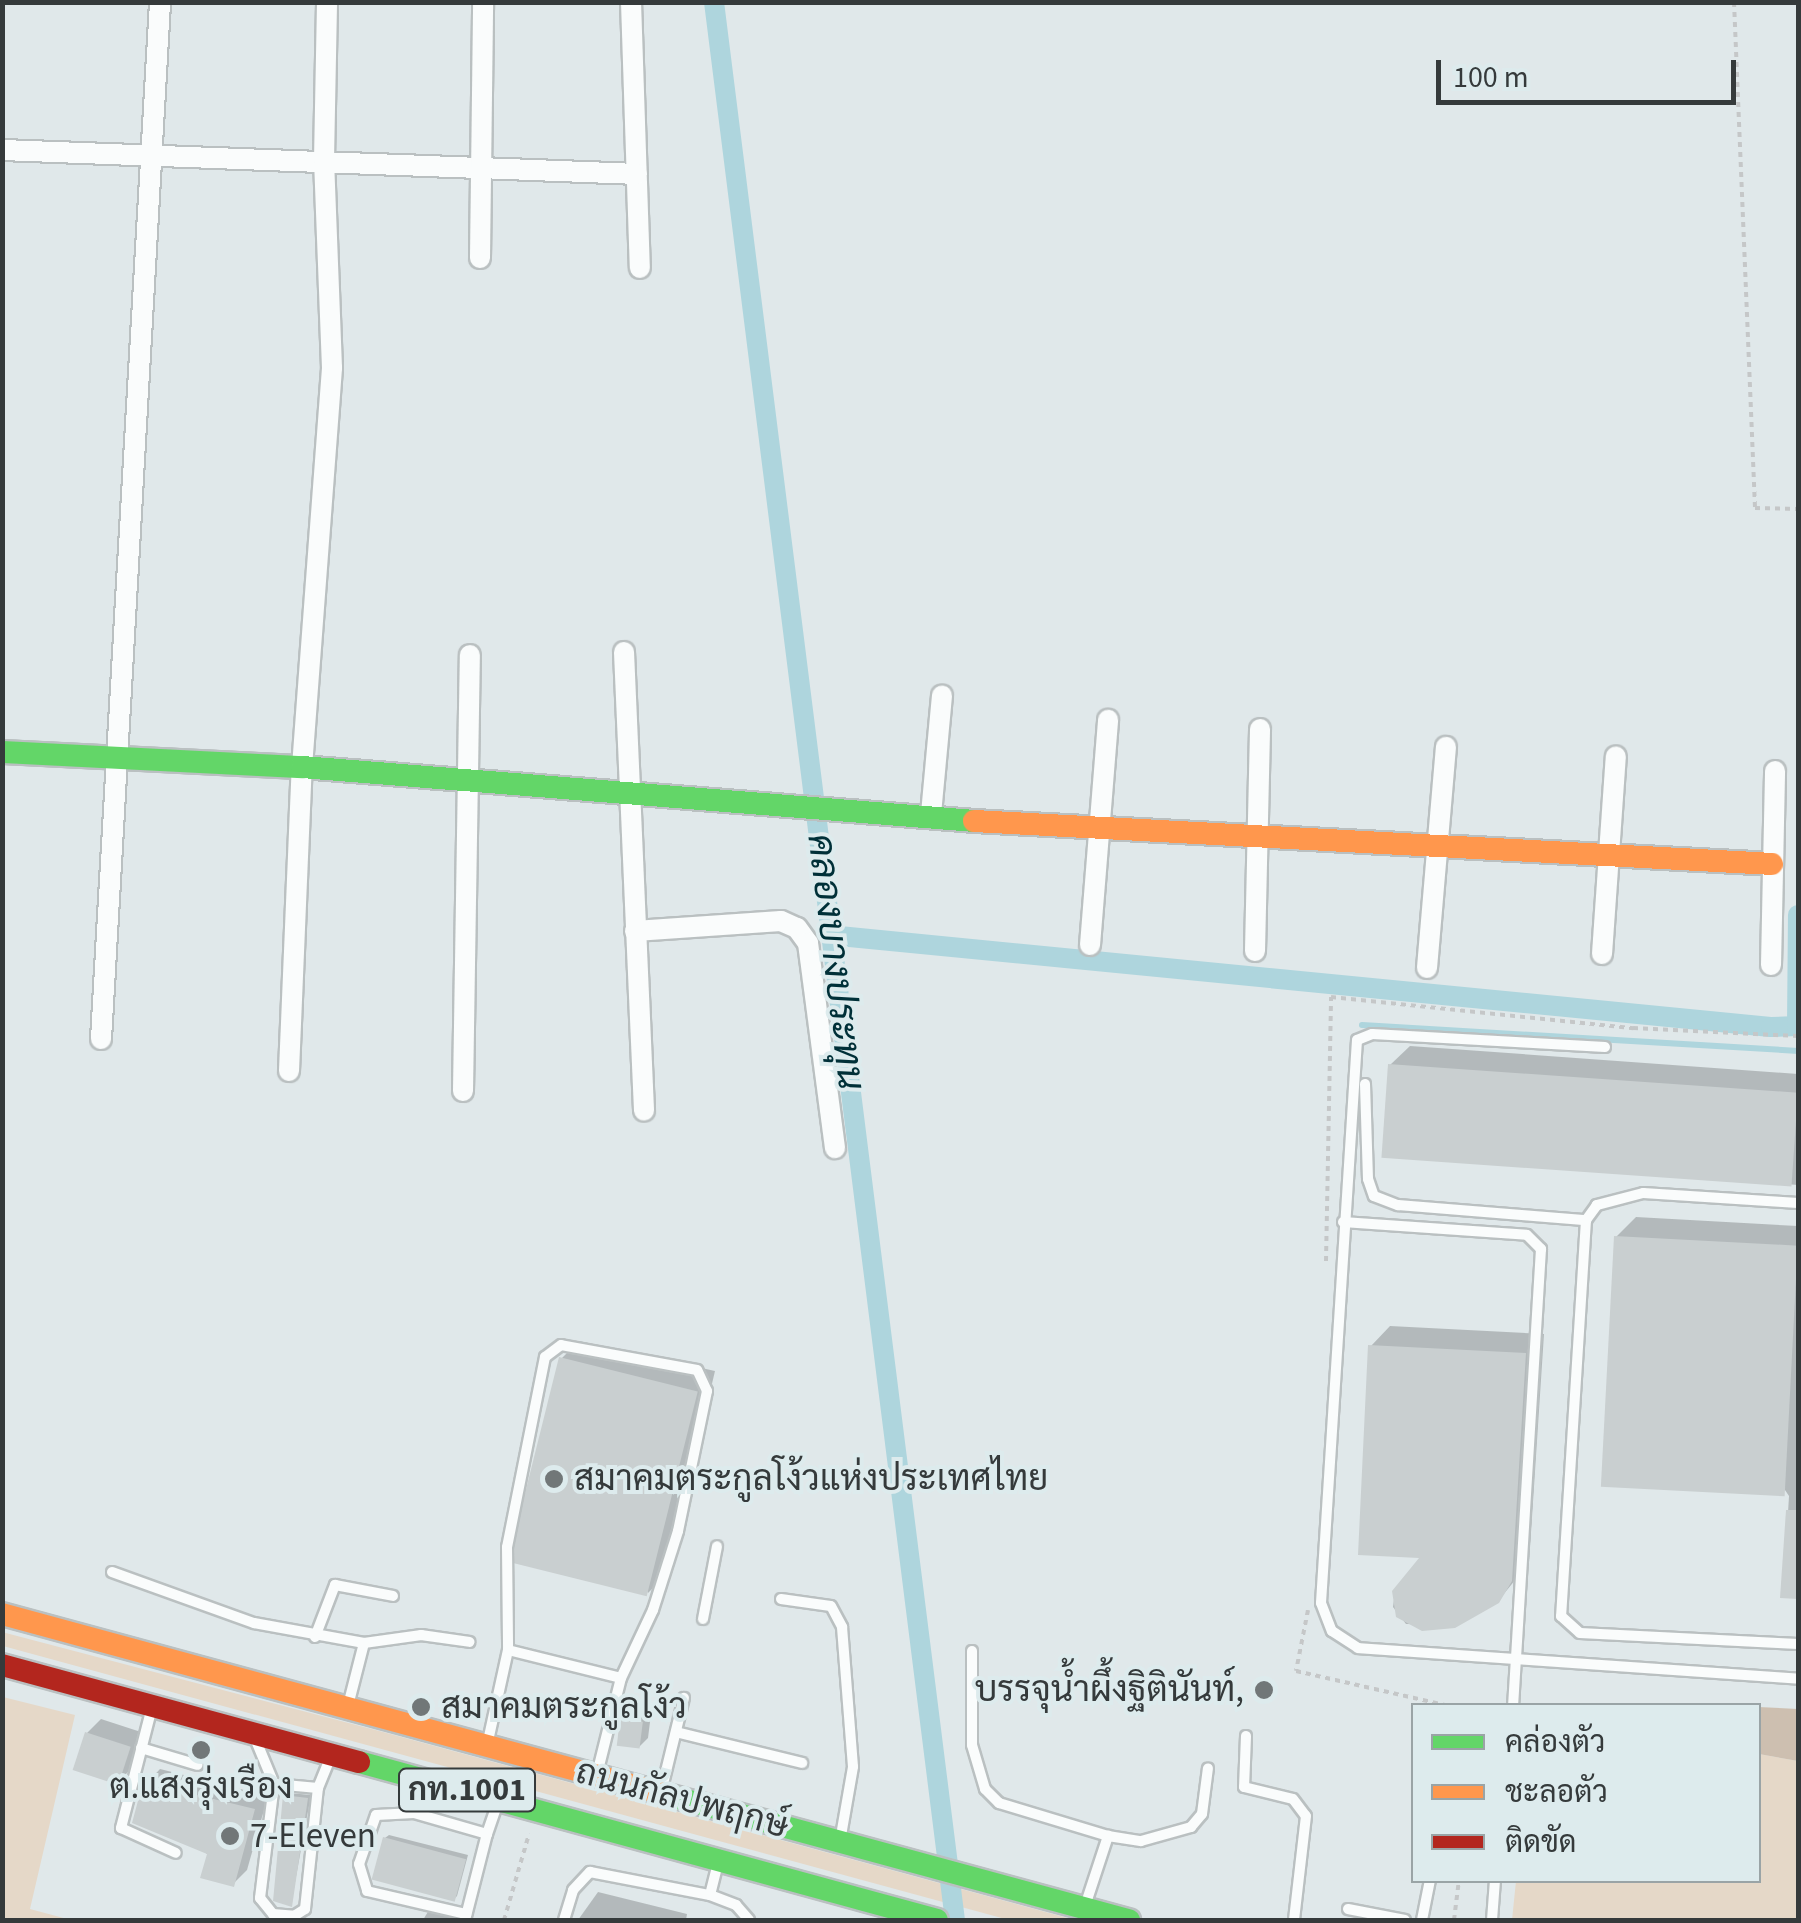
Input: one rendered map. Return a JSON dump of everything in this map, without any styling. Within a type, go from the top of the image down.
[{"type":"main road","points":[[2,752],[302,767],[630,792],[768,808],[931,814],[1099,830],[1772,864]]},
{"type":"main road","name":"ถนนกัลปพฤกษ์","points":[[2,1614],[1129,1920]]},
{"type":"main road","name":"ถนนกัลปพฤกษ์","points":[[2,1665],[720,1856],[934,1919]]},
{"type":"street","points":[[101,1039],[114,756],[160,2]]},
{"type":"street","points":[[289,1071],[302,767],[332,368],[324,160],[327,2]]},
{"type":"street","points":[[480,258],[484,2]]},
{"type":"street","points":[[632,2],[640,268]]},
{"type":"street","points":[[2,150],[153,158],[324,160],[484,172],[637,174]]},
{"type":"street","points":[[624,652],[644,1111]]},
{"type":"street","points":[[463,1091],[470,655]]},
{"type":"street","points":[[931,814],[942,696]]},
{"type":"street","points":[[1090,945],[1108,720]]},
{"type":"street","points":[[1255,951],[1260,729]]},
{"type":"street","points":[[1428,968],[1446,747]]},
{"type":"street","points":[[1602,954],[1616,756]]},
{"type":"street","points":[[1771,964],[1775,771]]},
{"type":"street","points":[[635,931],[781,921],[797,928],[808,943],[835,1148]]},
{"type":"lane","points":[[1605,1047],[1362,1036],[1353,1050],[1321,1603],[1326,1618],[1358,1648],[1798,1679]]},
{"type":"lane","points":[[1365,1084],[1368,1179],[1374,1196],[1398,1204],[1586,1220]]},
{"type":"lane","points":[[1798,1203],[1642,1194],[1597,1205],[1586,1220],[1560,1616],[1580,1633],[1798,1644]]},
{"type":"lane","points":[[1342,1222],[1527,1235],[1541,1249],[1513,1703]]},
{"type":"lane","points":[[486,1746],[508,1650],[508,1547],[546,1357],[561,1345],[697,1370],[706,1392],[678,1531],[658,1599],[621,1678],[596,1776]]},
{"type":"lane","points":[[703,1619],[717,1546]]},
{"type":"lane","points":[[112,1572],[254,1622],[315,1637],[364,1642],[421,1635],[470,1642]]},
{"type":"lane","points":[[315,1637],[335,1585],[393,1596]]},
{"type":"lane","points":[[781,1598],[832,1606],[842,1627],[853,1767],[840,1842]]},
{"type":"lane","points":[[347,1709],[364,1642]]},
{"type":"lane","points":[[508,1650],[621,1678]]},
{"type":"lane","points":[[972,1651],[972,1745],[985,1789],[999,1804],[1108,1836],[1141,1841],[1191,1827],[1202,1814],[1208,1768]]},
{"type":"lane","points":[[661,1793],[684,1698]]},
{"type":"lane","points":[[152,1706],[121,1828],[176,1853]]},
{"type":"lane","points":[[253,1732],[274,1784],[260,1898],[266,1912],[294,1916],[307,1902],[318,1788],[332,1754]]},
{"type":"lane","points":[[676,1732],[802,1763]]},
{"type":"lane","points":[[1246,1736],[1244,1788],[1293,1798],[1306,1816],[1294,1920]]},
{"type":"lane","points":[[141,1748],[198,1765]]},
{"type":"lane","points":[[414,1814],[422,1778]]},
{"type":"lane","points":[[274,1784],[318,1788]]},
{"type":"lane","points":[[487,1834],[414,1814],[376,1815],[359,1864],[361,1884],[367,1891],[466,1917],[499,1799]]},
{"type":"lane","points":[[1084,1909],[1108,1836]]},
{"type":"lane","points":[[710,1895],[720,1856]]},
{"type":"lane","points":[[564,1920],[580,1878],[596,1870],[710,1895],[736,1904],[749,1920]]},
{"type":"lane","points":[[1422,1920],[1429,1883]]},
{"type":"lane","points":[[1492,1920],[1496,1883]]},
{"type":"lane","points":[[1348,1910],[1405,1920]]},
{"type":"path","points":[[1734,2],[1755,508],[1798,509]]},
{"type":"path","points":[[1326,1280],[1331,997],[1633,1028],[1798,1036]]},
{"type":"path","points":[[1309,1604],[1296,1671],[1436,1703]]},
{"type":"path","points":[[504,1920],[536,1810]]},
{"type":"path","points":[[1454,1920],[1459,1883]]},
{"type":"shaded area","points":[[2,1632],[1075,1920],[1009,1920],[3,1646]]},
{"type":"shaded area","points":[[3,1697],[75,1715],[30,1909],[71,1920],[3,1920]]},
{"type":"shaded area","points":[[1761,1707],[1798,1709],[1798,1761],[1761,1754]]},
{"type":"shaded area","points":[[1761,1754],[1798,1761],[1798,1920],[1512,1920],[1516,1883],[1761,1883]]},
{"type":"building","points":[[1388,1064],[1798,1093],[1791,1186],[1381,1158]]},
{"type":"building","points":[[1614,1236],[1798,1246],[1785,1496],[1601,1487]]},
{"type":"building","points":[[1368,1345],[1526,1353],[1512,1581],[1499,1603],[1455,1628],[1422,1631],[1396,1617],[1392,1591],[1419,1558],[1358,1555]]},
{"type":"building","name":"สมาคมตระกูลโง้วแห่งประเทศไทย","points":[[559,1357],[698,1392],[647,1596],[508,1562]]},
{"type":"building","points":[[1786,1510],[1798,1510],[1798,1599],[1780,1598]]},
{"type":"building","points":[[620,1719],[643,1722],[640,1749],[617,1746]]},
{"type":"building","points":[[85,1732],[131,1747],[118,1785],[73,1770]]},
{"type":"building","points":[[143,1782],[255,1809],[234,1887],[200,1878],[207,1854],[132,1823]]},
{"type":"building","points":[[283,1795],[308,1798],[292,1907],[273,1901]]},
{"type":"building","points":[[383,1837],[466,1859],[455,1902],[372,1880]]},
{"type":"waterway","name":"คลองบางประทุน","points":[[714,2],[955,1920]]},
{"type":"waterway","points":[[829,935],[1771,1027],[1797,1026],[1798,915]]},
{"type":"waterway","points":[[1362,1025],[1798,1051]]},
{"type":"traffic: fast","points":[[2,752],[302,767],[974,821]]},
{"type":"traffic: fast","points":[[359,1762],[937,1920]]},
{"type":"traffic: fast","points":[[664,1794],[1129,1920]]},
{"type":"traffic: slow","points":[[974,821],[1772,864]]},
{"type":"traffic: slow","points":[[2,1614],[664,1794]]},
{"type":"traffic: jam","points":[[2,1665],[359,1762]]},
{"type":"place","name":"สมาคมตระกูลโง้วแห่งประเทศไทย","points":[[554,1479]]},
{"type":"place","name":"บรรจุน้ำผึ้งฐิตินันท์,","points":[[1264,1690]]},
{"type":"place","name":"สมาคมตระกูลโง้ว","points":[[421,1707]]},
{"type":"place","name":"ต.แสงรุ่งเรือง","points":[[201,1750]]},
{"type":"place","name":"7-Eleven","points":[[230,1836]]}]
